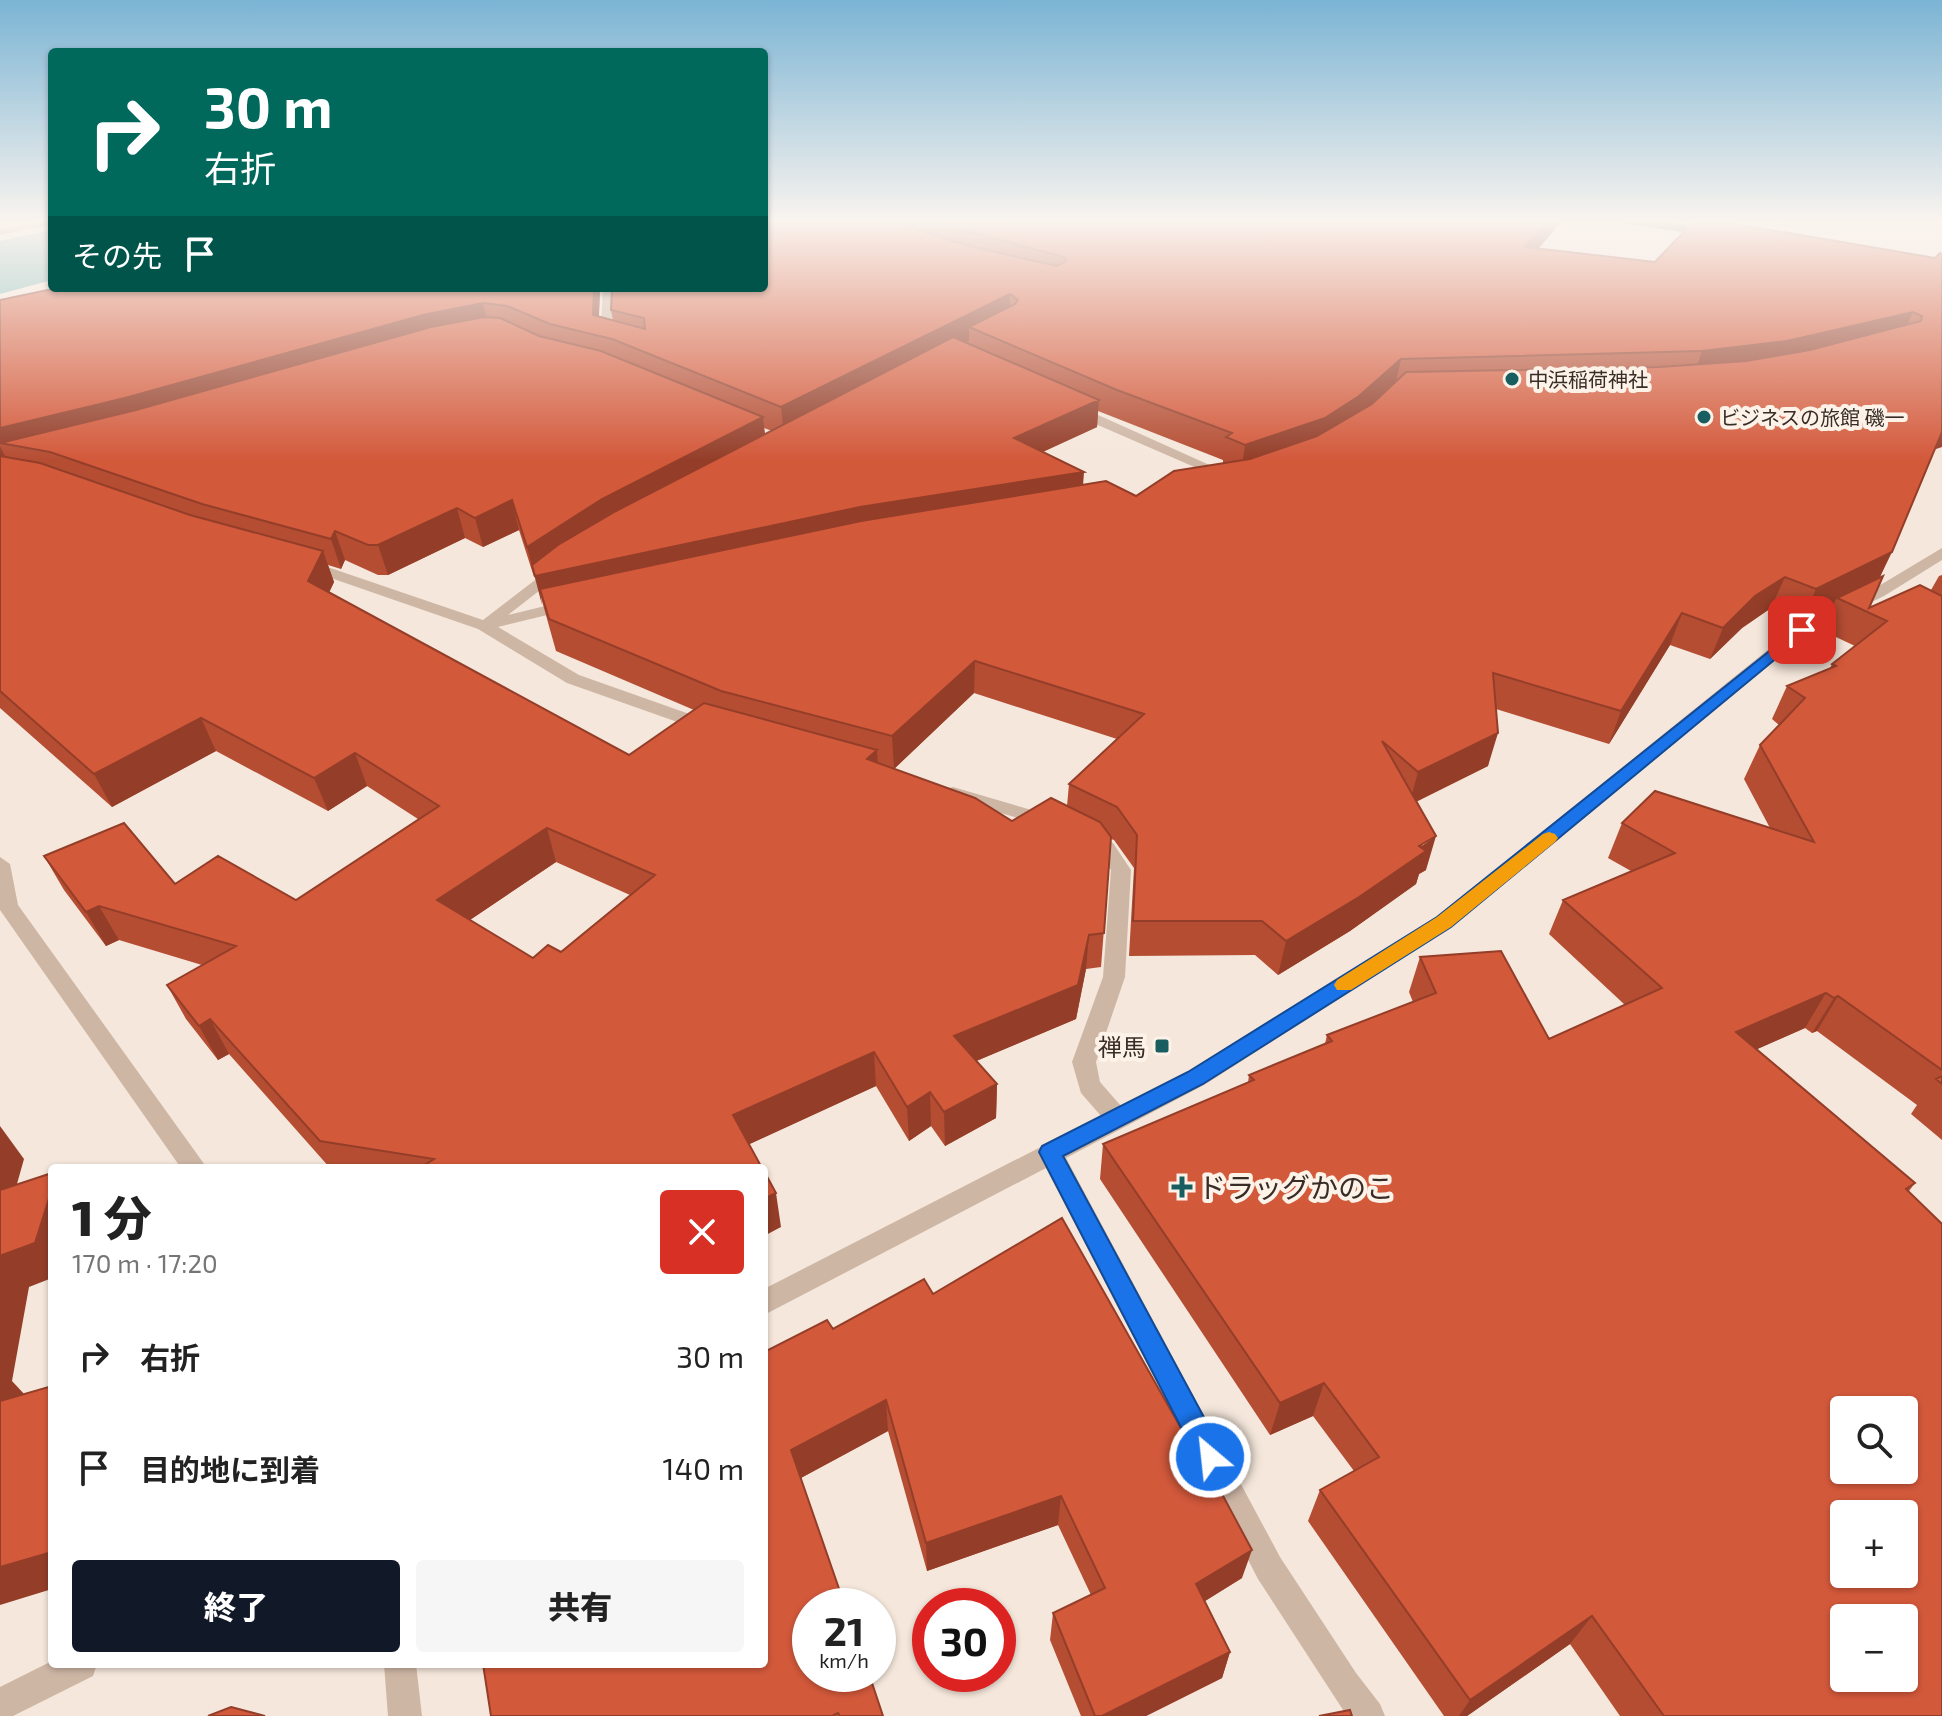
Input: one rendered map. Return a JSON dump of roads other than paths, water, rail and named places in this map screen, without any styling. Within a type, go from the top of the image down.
[{"type":"street","points":[[608,300],[606,340],[621,344]]},
{"type":"street","points":[[1062,404],[1240,482],[1211,486]]},
{"type":"street","points":[[768,1301],[1196,1078],[1444,922],[1802,630],[1884,596],[1942,553]]},
{"type":"street","points":[[290,560],[484,626],[573,679],[730,734]]},
{"type":"street","points":[[484,626],[567,563]]},
{"type":"street","points":[[484,626],[586,602]]},
{"type":"street","points":[[939,789],[1042,816],[1106,848],[1121,870],[1114,977],[1084,1062],[1089,1086],[1118,1118]]},
{"type":"street","points":[[0,864],[4,908],[192,1164]]},
{"type":"street","points":[[1050,1152],[1269,1568],[1344,1685],[1368,1716]]},
{"type":"street","points":[[0,1705],[73,1668]]},
{"type":"street","points":[[400,1668],[405,1716]]},
{"type":"place","name":"中浜稲荷神社","points":[[1512,379]]},
{"type":"place","name":"ビジネスの旅館 磯一","points":[[1704,417]]},
{"type":"place","name":"禅馬","points":[[1162,1046]]},
{"type":"place","name":"ドラッグかのこ","points":[[1182,1187]]}]
